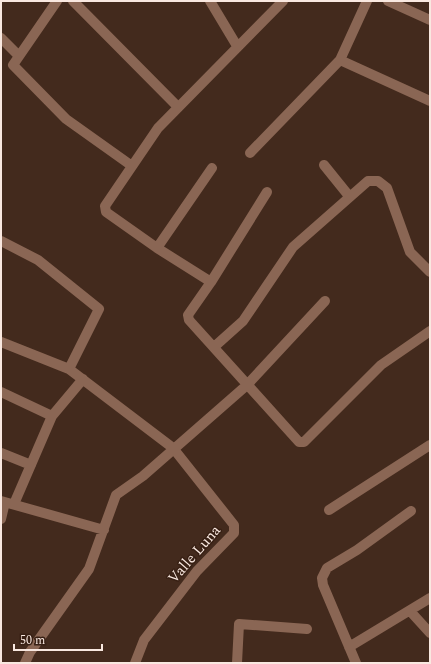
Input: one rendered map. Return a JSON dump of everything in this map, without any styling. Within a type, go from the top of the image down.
[{"type":"street","points":[[57,1],[13,66],[66,119],[132,166]]},
{"type":"street","points":[[73,1],[178,107]]},
{"type":"street","points":[[210,1],[238,46]]},
{"type":"street","points":[[211,282],[157,248],[106,212],[105,206],[158,128],[283,1]]},
{"type":"street","points":[[250,153],[340,60],[366,1]]},
{"type":"street","points":[[388,1],[430,20]]},
{"type":"street","points":[[1,38],[19,56]]},
{"type":"street","points":[[340,60],[430,101]]},
{"type":"street","points":[[324,165],[349,196]]},
{"type":"street","points":[[157,248],[212,168]]},
{"type":"street","points":[[214,347],[243,321],[293,247],[349,196],[368,181],[378,181],[388,188],[410,252],[430,272]]},
{"type":"street","points":[[267,192],[211,282],[188,315],[189,320],[299,442],[304,442],[381,365],[430,331]]},
{"type":"street","points":[[1,241],[38,260],[99,309],[69,369]]},
{"type":"street","points":[[25,663],[30,652],[89,569],[116,495],[142,476],[246,385],[325,301]]},
{"type":"street","name":"Valle Luna","points":[[1,342],[69,369],[173,448],[234,525],[234,533],[197,571],[144,640],[135,663]]},
{"type":"street","points":[[1,519],[7,502],[31,465],[52,416],[83,379]]},
{"type":"street","points":[[1,392],[52,416]]},
{"type":"street","points":[[330,510],[430,445]]},
{"type":"street","points":[[1,453],[31,465]]},
{"type":"street","points":[[7,502],[104,530]]},
{"type":"street","points":[[356,663],[323,585],[322,574],[327,568],[358,550],[411,511]]},
{"type":"street","points":[[349,647],[430,598]]},
{"type":"street","points":[[410,611],[430,633]]},
{"type":"street","points":[[237,663],[239,624],[307,629]]}]
